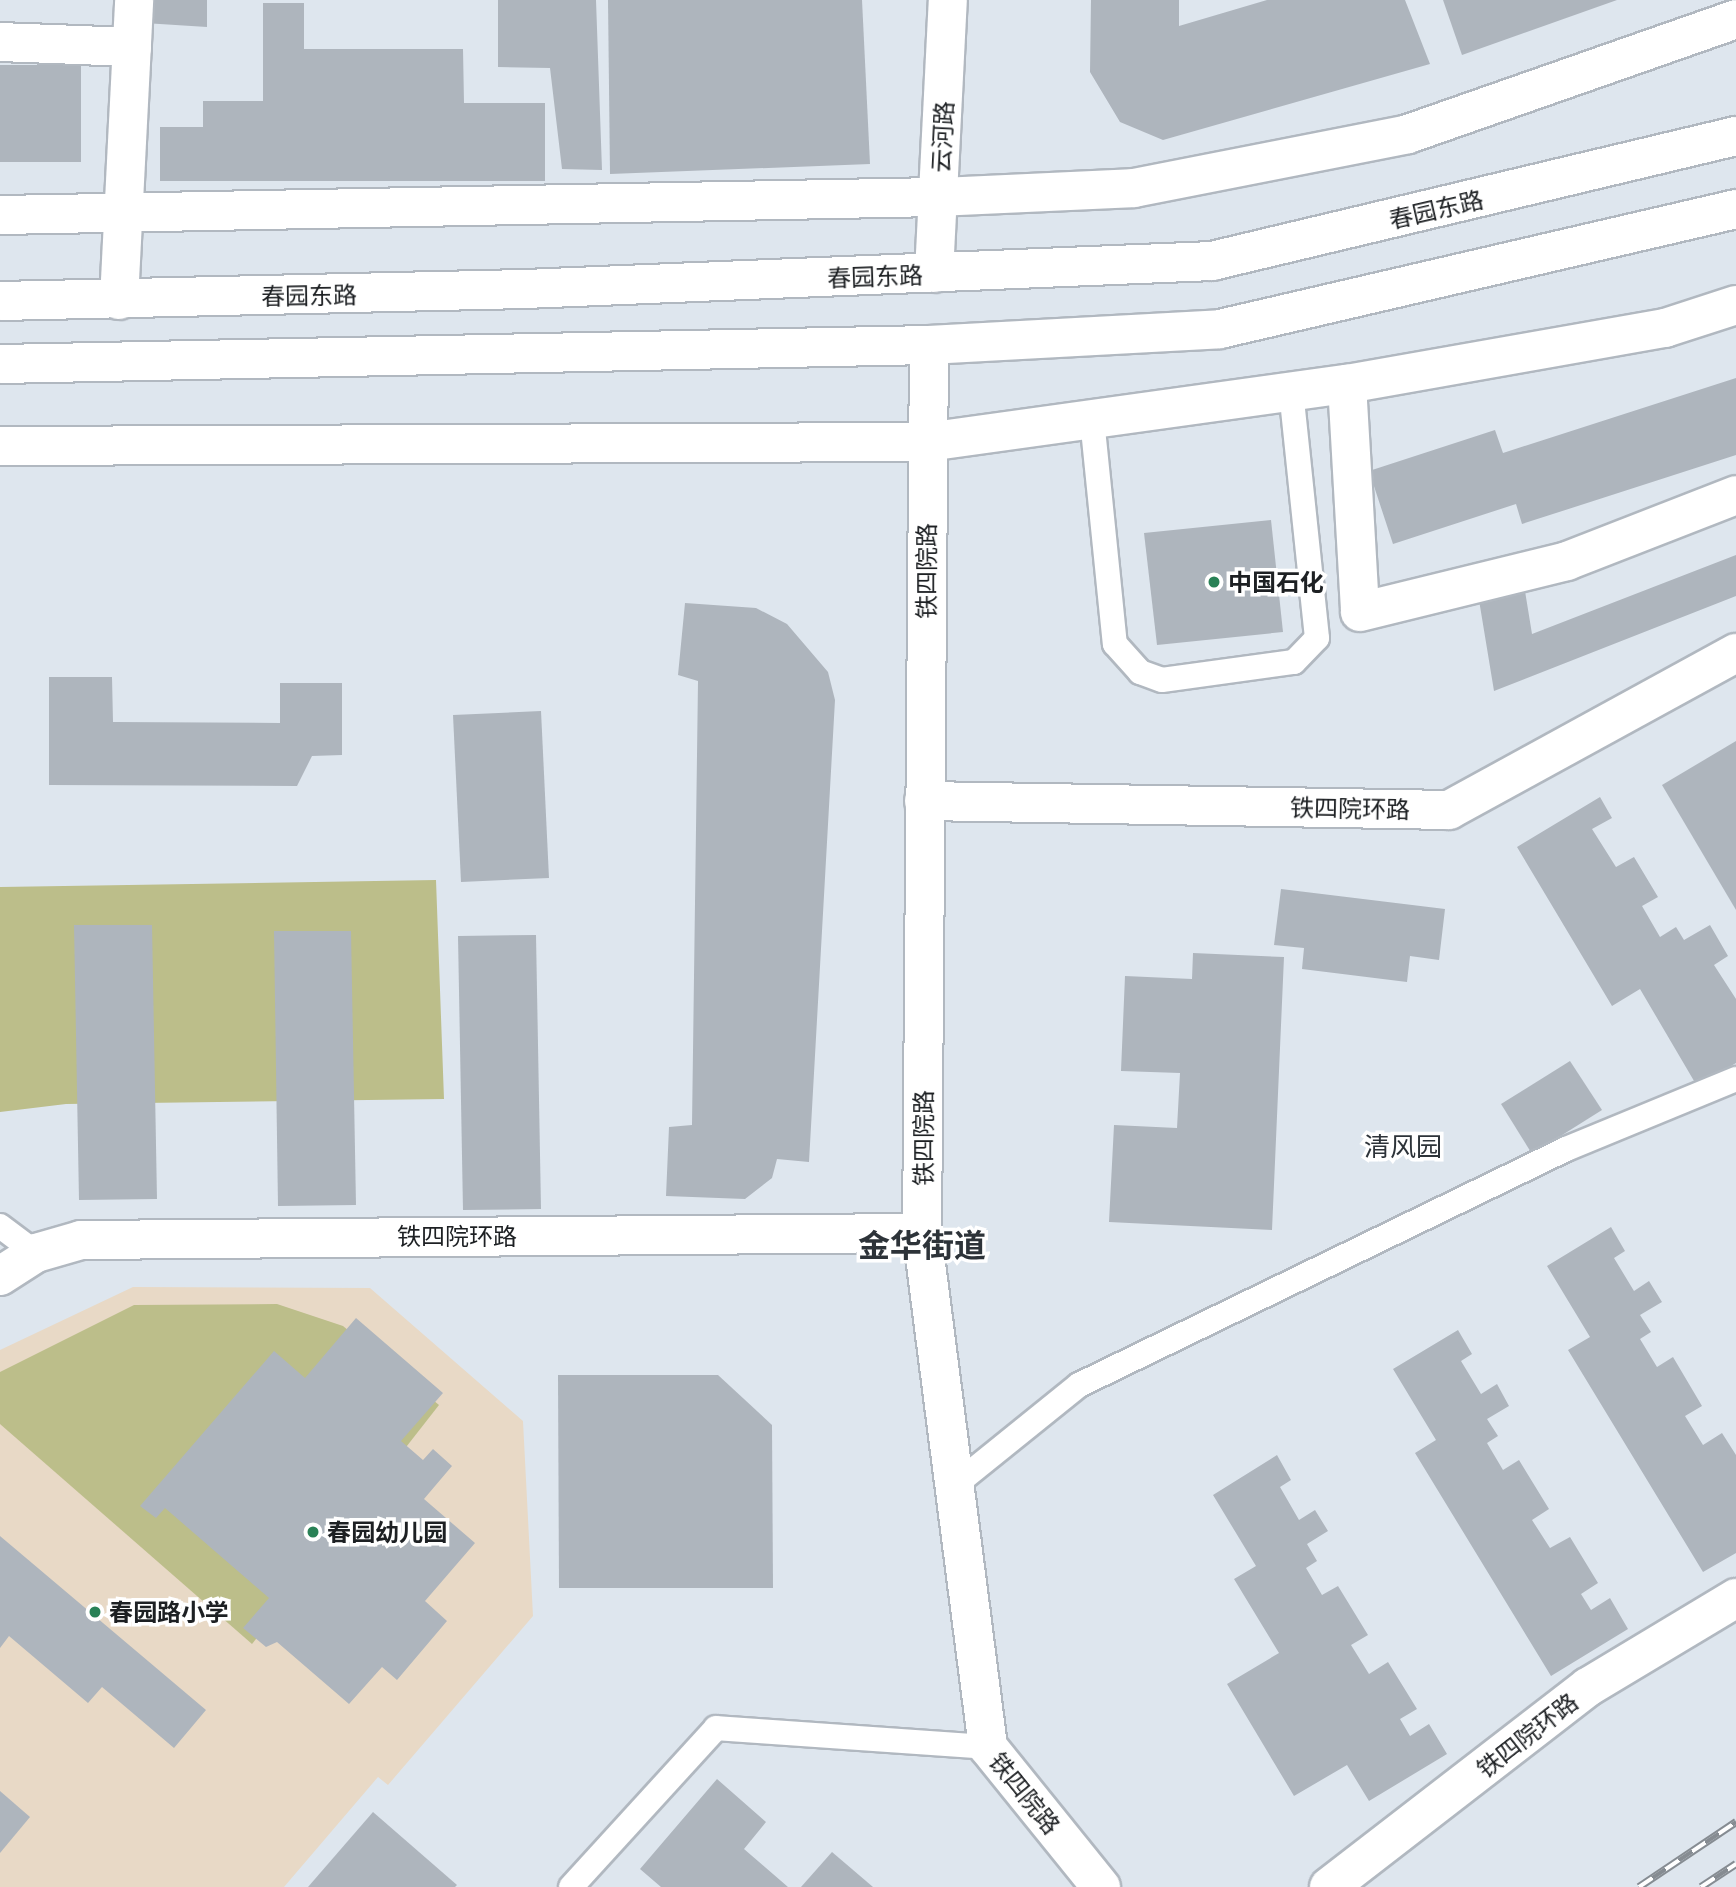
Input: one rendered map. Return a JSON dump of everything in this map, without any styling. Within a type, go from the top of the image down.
[{"type":"street","points":[[119,300],[134,0]]},
{"type":"street","name":"云河路","points":[[934,274],[948,0]]},
{"type":"street","points":[[0,215],[124,217],[939,197],[1135,188],[1408,134],[1736,19]]},
{"type":"street","points":[[0,42],[132,47]]},
{"type":"street","name":"春园东路","points":[[0,301],[119,300],[934,274],[1212,261],[1736,136]]},
{"type":"street","points":[[0,364],[929,345],[1220,329],[1736,209]]},
{"type":"street","points":[[0,446],[927,442],[1347,384],[1665,328],[1736,305]]},
{"type":"street","name":"铁四院路","points":[[929,345],[922,1233],[988,1747],[1101,1887]]},
{"type":"street","points":[[1347,384],[1360,612],[1567,561],[1736,495]]},
{"type":"street","name":"铁四院环路","points":[[924,801],[1449,810],[1736,653]]},
{"type":"street","name":"铁四院环路","points":[[0,1276],[36,1252],[81,1240],[922,1233]]},
{"type":"street","name":"铁四院环路","points":[[1329,1887],[1588,1687],[1736,1598]]},
{"type":"lane","points":[[1092,419],[1115,645],[1140,672],[1162,680],[1294,662],[1317,638],[1291,391]]},
{"type":"lane","points":[[955,1485],[1079,1385],[1566,1150],[1736,1079]]},
{"type":"lane","points":[[0,1226],[36,1252]]},
{"type":"lane","points":[[571,1887],[716,1728],[988,1747]]},
{"type":"shaded area","name":"春园幼儿园","points":[[133,1287],[370,1288],[523,1421],[533,1616],[388,1785],[378,1777],[284,1887],[0,1887],[0,1350]]},
{"type":"green space","points":[[436,880],[444,1099],[66,1104],[0,1112],[0,887]]},
{"type":"green space","points":[[277,1304],[343,1326],[439,1405],[252,1644],[0,1424],[0,1372],[134,1305]]},
{"type":"building","points":[[145,0],[207,0],[207,27],[144,23]]},
{"type":"building","points":[[498,0],[596,0],[602,170],[562,169],[550,68],[498,67]]},
{"type":"building","points":[[608,0],[862,0],[870,164],[610,174]]},
{"type":"building","points":[[1091,0],[1179,0],[1179,26],[1267,0],[1405,0],[1430,64],[1163,140],[1120,122],[1090,72]]},
{"type":"building","points":[[1443,0],[1617,0],[1462,55]]},
{"type":"building","points":[[263,3],[304,3],[304,49],[463,49],[464,103],[545,103],[545,181],[160,181],[160,127],[203,127],[203,101],[263,101]]},
{"type":"building","points":[[0,65],[81,65],[81,162],[0,162]]},
{"type":"building","points":[[1736,378],[1736,455],[1522,524],[1516,504],[1393,544],[1369,471],[1495,430],[1503,453]]},
{"type":"building","name":"中国石化","points":[[1271,520],[1283,632],[1157,645],[1144,533]]},
{"type":"building","points":[[1736,555],[1736,596],[1494,691],[1479,600],[1525,591],[1532,634]]},
{"type":"building","points":[[685,603],[756,608],[787,624],[828,672],[835,700],[809,1162],[777,1159],[772,1178],[745,1199],[666,1196],[669,1127],[692,1125],[698,681],[678,675]]},
{"type":"building","points":[[49,677],[112,677],[113,722],[280,723],[280,683],[342,683],[342,755],[312,756],[297,786],[49,785]]},
{"type":"building","points":[[541,711],[549,878],[461,882],[453,715]]},
{"type":"building","points":[[1736,741],[1736,910],[1662,785]]},
{"type":"building","points":[[1600,797],[1612,818],[1592,829],[1616,867],[1634,857],[1658,897],[1642,906],[1660,937],[1676,927],[1684,940],[1710,925],[1728,956],[1714,965],[1736,999],[1736,1063],[1697,1086],[1640,989],[1612,1006],[1517,847]]},
{"type":"building","points":[[1281,889],[1445,909],[1439,960],[1410,956],[1407,982],[1302,969],[1304,948],[1274,945]]},
{"type":"building","points":[[74,925],[152,925],[157,1199],[79,1200]]},
{"type":"building","points":[[274,931],[351,931],[356,1205],[278,1206]]},
{"type":"building","points":[[536,935],[541,1209],[463,1210],[458,936]]},
{"type":"building","points":[[1193,953],[1284,957],[1272,1230],[1109,1222],[1114,1125],[1177,1128],[1180,1073],[1121,1071],[1125,976],[1192,979]]},
{"type":"building","points":[[1570,1061],[1602,1110],[1532,1154],[1501,1104]]},
{"type":"building","points":[[1611,1227],[1625,1251],[1614,1258],[1634,1291],[1649,1281],[1662,1302],[1640,1315],[1651,1332],[1640,1339],[1657,1367],[1673,1357],[1702,1406],[1685,1416],[1703,1445],[1722,1433],[1736,1455],[1736,1553],[1703,1572],[1568,1350],[1590,1337],[1547,1266]]},
{"type":"building","points":[[356,1318],[443,1393],[401,1441],[423,1460],[433,1449],[452,1466],[424,1499],[475,1543],[425,1601],[447,1621],[397,1680],[382,1667],[349,1704],[277,1642],[266,1647],[243,1628],[269,1598],[165,1508],[156,1518],[140,1506],[274,1351],[305,1378]]},
{"type":"building","points":[[1458,1330],[1472,1354],[1461,1361],[1481,1394],[1497,1384],[1509,1406],[1487,1419],[1498,1436],[1487,1443],[1503,1470],[1519,1460],[1549,1509],[1532,1520],[1550,1548],[1570,1537],[1598,1583],[1581,1594],[1591,1610],[1610,1598],[1628,1629],[1551,1676],[1415,1453],[1436,1440],[1393,1369]]},
{"type":"building","points":[[558,1375],[718,1375],[772,1425],[773,1588],[559,1588]]},
{"type":"building","points":[[1277,1455],[1291,1480],[1280,1487],[1299,1520],[1315,1510],[1328,1531],[1307,1544],[1317,1561],[1306,1568],[1322,1595],[1338,1586],[1368,1635],[1351,1645],[1369,1674],[1388,1662],[1417,1709],[1400,1719],[1410,1736],[1429,1724],[1447,1754],[1369,1801],[1347,1765],[1294,1796],[1227,1684],[1279,1653],[1234,1579],[1256,1566],[1213,1495]]},
{"type":"building","points":[[0,1536],[206,1710],[174,1748],[102,1687],[88,1703],[9,1636],[0,1648]]},
{"type":"building","points":[[717,1779],[766,1822],[744,1849],[788,1887],[661,1887],[640,1869]]},
{"type":"building","points":[[0,1791],[30,1817],[0,1853]]},
{"type":"building","points":[[373,1812],[457,1885],[308,1887]]},
{"type":"building","points":[[832,1852],[873,1887],[801,1887]]},
{"type":"railway","points":[[1639,1887],[1736,1822]]},
{"type":"railway","points":[[1701,1887],[1736,1864]]},
{"type":"place","name":"中国石化","points":[[1214,582]]},
{"type":"place","name":"春园幼儿园","points":[[313,1532]]},
{"type":"place","name":"春园路小学","points":[[95,1612]]},
{"type":"district","name":"清风园","points":[[1403,1147]]},
{"type":"district","name":"金华街道","points":[[922,1245]]}]
